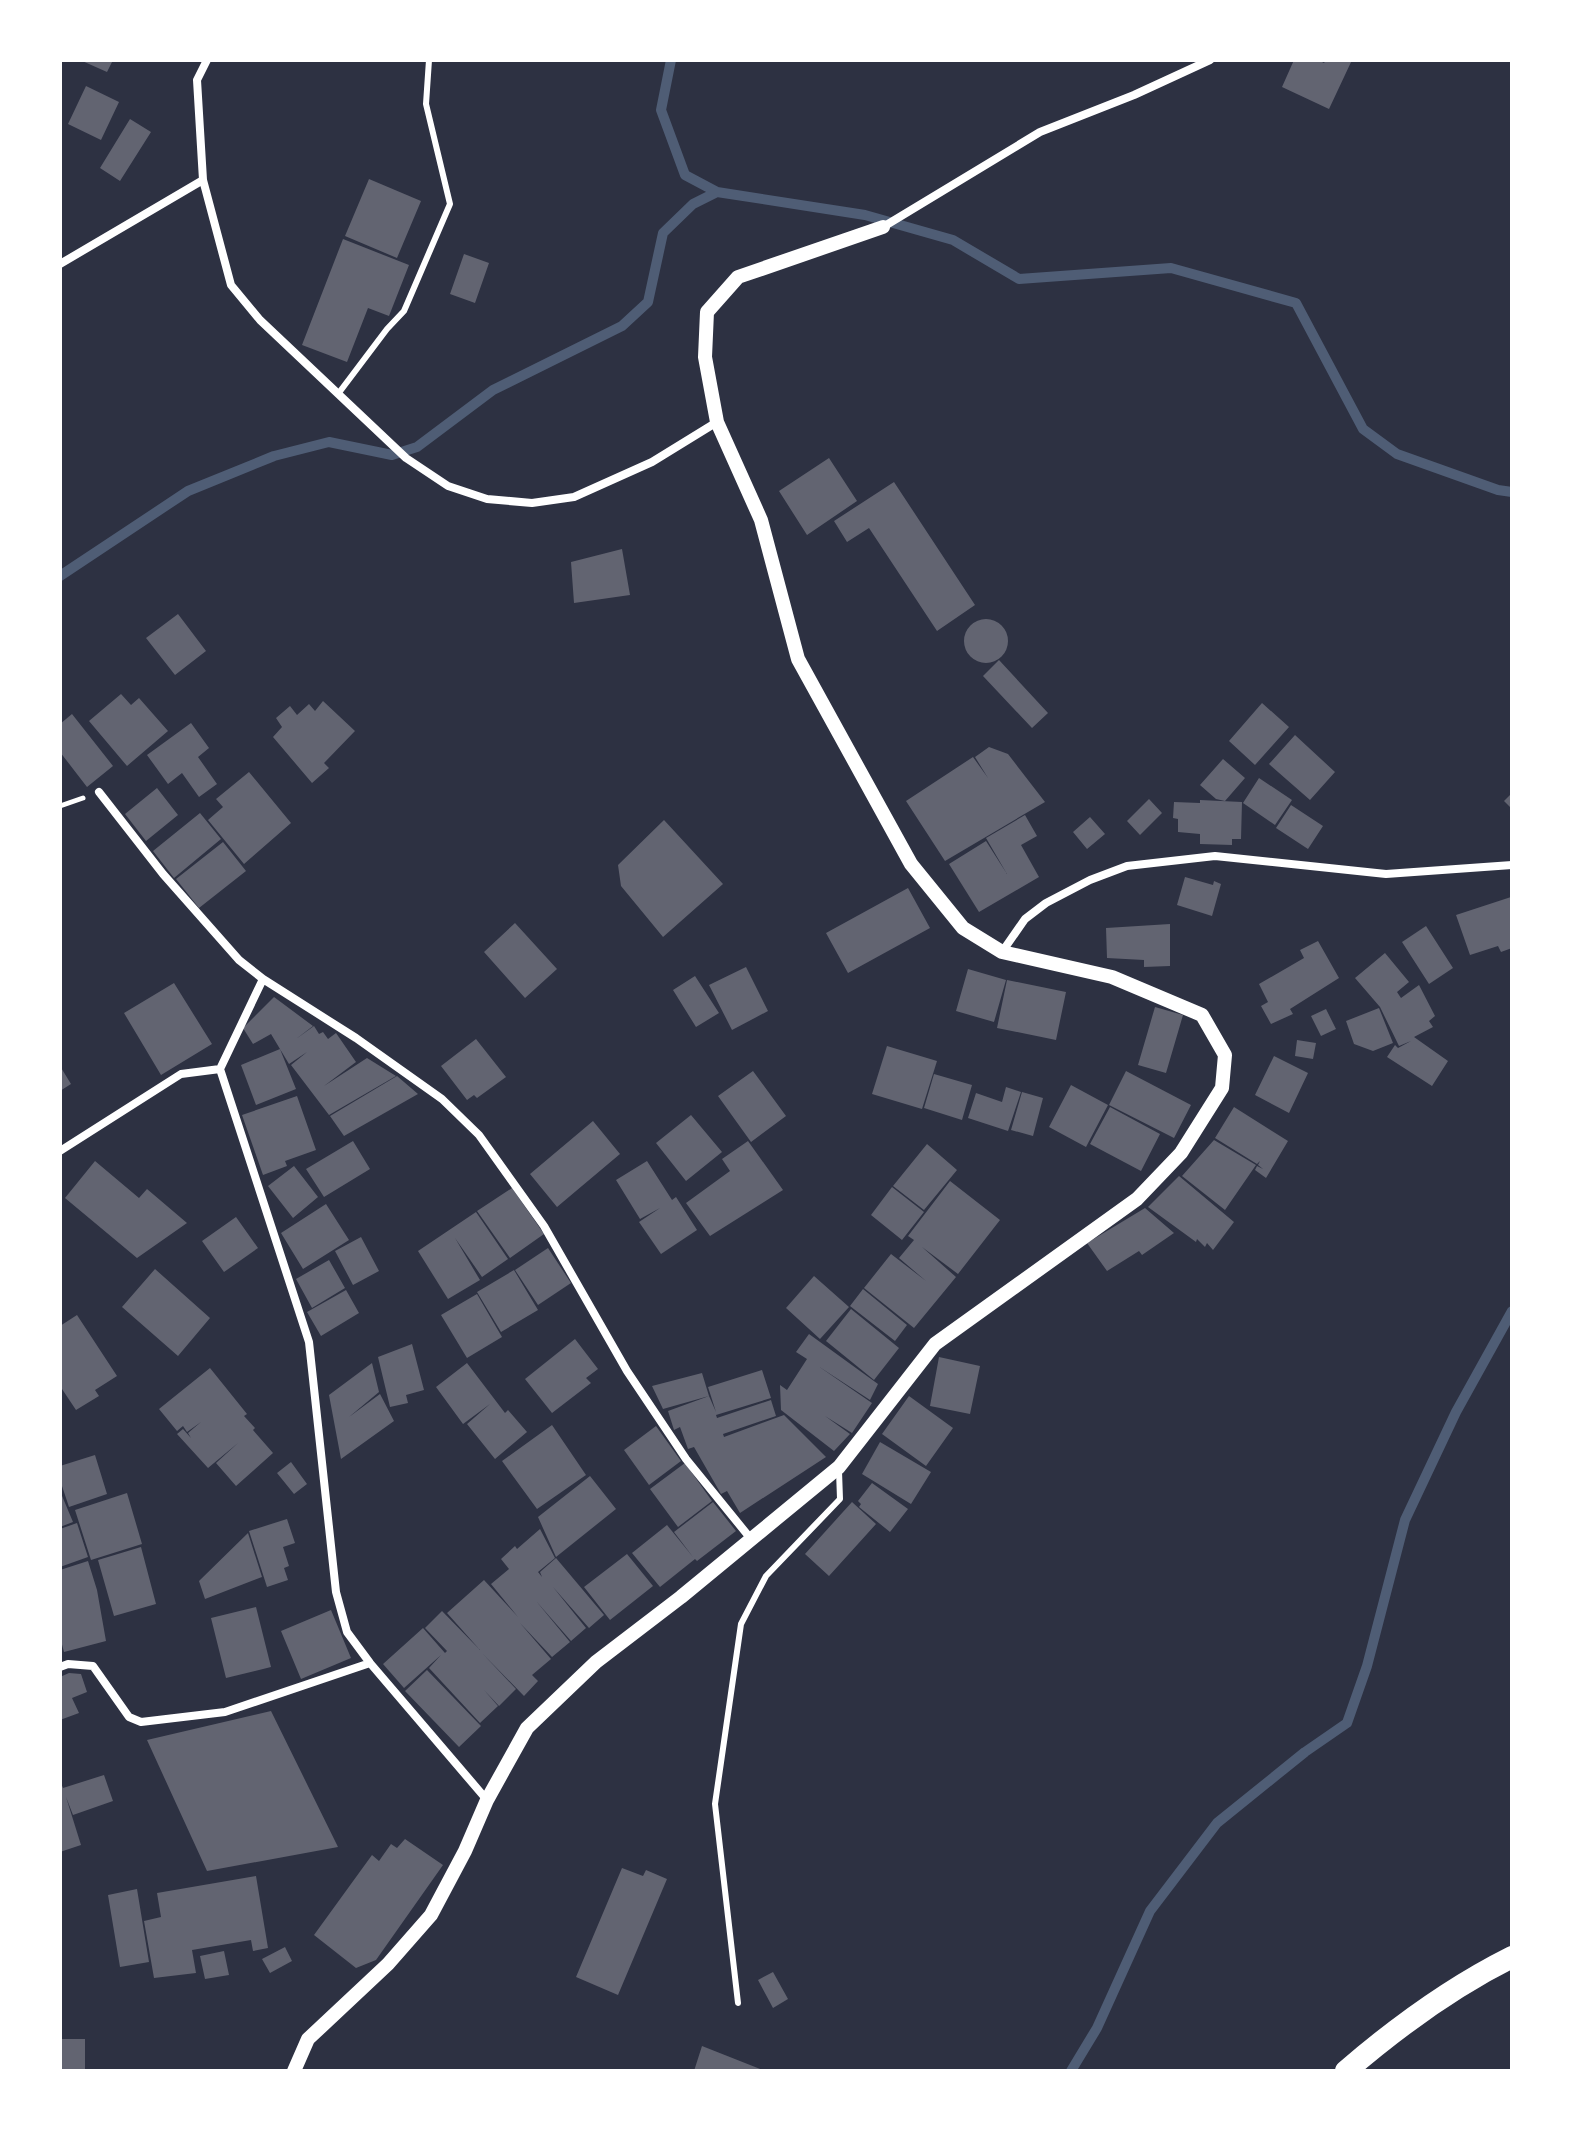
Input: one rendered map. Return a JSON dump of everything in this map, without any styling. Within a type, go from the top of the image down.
[{"type":"highway","points":[[1346,2071],[1385,2038],[1474,1976],[1512,1957]]},
{"type":"street","points":[[207,60],[197,80],[203,180],[231,285],[260,320],[406,458],[448,486],[487,499],[532,503],[574,497],[652,462],[717,422]]},
{"type":"street","points":[[294,2071],[308,2039],[388,1964],[431,1915],[465,1851],[487,1800],[527,1728],[596,1662],[681,1597],[839,1467],[935,1344],[1137,1199],[1181,1153],[1222,1088],[1225,1055],[1202,1015],[1112,977],[1002,952],[963,928],[911,864],[798,659],[761,520],[717,422],[705,357],[707,312],[738,277],[883,227],[1040,132],[1134,95],[1210,60]]},
{"type":"street","points":[[60,264],[203,180]]},
{"type":"street","points":[[99,792],[163,874],[239,960],[442,1099],[479,1135],[544,1226],[636,1384],[686,1459],[751,1539]]},
{"type":"street","points":[[1002,952],[1025,919],[1046,903],[1090,880],[1127,866],[1215,856],[1386,874],[1512,865]]},
{"type":"street","points":[[263,979],[220,1069],[309,1342],[336,1592],[347,1632],[487,1800]]},
{"type":"street","points":[[60,1151],[181,1074],[220,1069]]},
{"type":"street","points":[[60,1667],[68,1664],[93,1666],[129,1717],[141,1722],[225,1712],[370,1663]]},
{"type":"lane","points":[[338,394],[404,311],[450,204],[426,104],[429,60]]},
{"type":"lane","points":[[738,2003],[715,1804],[741,1624],[766,1576],[840,1499],[839,1467]]},
{"type":"building","points":[[80,60],[113,60],[107,72]]},
{"type":"building","points":[[1294,60],[1324,63],[1326,60],[1352,60],[1329,109],[1282,87]]},
{"type":"building","points":[[86,86],[119,102],[101,140],[68,124]]},
{"type":"building","points":[[130,119],[151,132],[120,181],[100,168]]},
{"type":"building","points":[[369,179],[421,201],[397,258],[345,236]]},
{"type":"building","points":[[343,239],[409,265],[389,316],[368,308],[347,362],[302,345]]},
{"type":"building","points":[[464,254],[489,263],[475,303],[450,294]]},
{"type":"building","points":[[829,458],[857,501],[807,535],[779,491]]},
{"type":"building","points":[[894,482],[975,605],[937,631],[869,528],[847,542],[834,521]]},
{"type":"building","points":[[622,549],[630,595],[574,603],[571,562]]},
{"type":"building","points":[[178,614],[206,651],[175,675],[146,638]]},
{"type":"building","points":[[986,619],[1001,626],[1008,641],[1001,656],[986,663],[971,656],[964,641],[971,626]]},
{"type":"building","points":[[999,660],[1048,713],[1032,728],[983,676]]},
{"type":"building","points":[[121,694],[131,705],[139,698],[168,731],[127,766],[89,721]]},
{"type":"building","points":[[323,701],[355,731],[324,763],[329,768],[312,783],[273,737],[282,727],[276,718],[290,706],[297,715],[309,704],[315,711]]},
{"type":"building","points":[[1262,703],[1289,727],[1255,765],[1229,741]]},
{"type":"building","points":[[72,714],[113,766],[87,787],[60,752],[60,724]]},
{"type":"building","points":[[191,723],[209,748],[198,757],[217,784],[199,797],[182,773],[168,784],[147,755]]},
{"type":"building","points":[[1295,735],[1335,772],[1310,800],[1269,764]]},
{"type":"building","points":[[989,747],[1008,754],[1045,802],[945,861],[906,801],[973,757],[988,778],[975,757]]},
{"type":"building","points":[[1223,759],[1245,778],[1225,801],[1216,799],[1200,785]]},
{"type":"building","points":[[249,772],[291,823],[244,864],[208,820],[223,807],[216,799]]},
{"type":"building","points":[[1259,778],[1292,800],[1275,825],[1243,803]]},
{"type":"building","points":[[157,788],[178,815],[146,841],[125,814]]},
{"type":"building","points":[[1512,793],[1512,809],[1504,801]]},
{"type":"building","points":[[1149,799],[1162,813],[1140,835],[1127,821]]},
{"type":"building","points":[[1200,800],[1242,802],[1241,839],[1232,839],[1232,845],[1200,844],[1200,834],[1178,832],[1178,819],[1173,818],[1174,802],[1200,803]]},
{"type":"building","points":[[1291,805],[1323,826],[1308,849],[1276,828]]},
{"type":"building","points":[[200,813],[221,839],[174,878],[153,851]]},
{"type":"building","points":[[1025,815],[1037,836],[1021,845],[1039,877],[979,912],[949,864],[986,841],[1007,874],[986,838]]},
{"type":"building","points":[[1090,817],[1105,834],[1087,849],[1073,832]]},
{"type":"building","points":[[664,820],[723,884],[663,937],[621,886],[618,865]]},
{"type":"building","points":[[223,842],[246,871],[199,908],[176,879]]},
{"type":"building","points":[[1185,877],[1213,885],[1214,881],[1221,884],[1212,916],[1177,905]]},
{"type":"building","points":[[908,888],[930,928],[848,973],[826,933]]},
{"type":"building","points":[[1511,897],[1512,948],[1501,952],[1498,946],[1470,955],[1456,915]]},
{"type":"building","points":[[515,923],[557,969],[525,998],[484,952]]},
{"type":"building","points":[[1170,924],[1170,966],[1144,967],[1144,960],[1107,958],[1106,928]]},
{"type":"building","points":[[1426,926],[1453,968],[1429,984],[1402,942]]},
{"type":"building","points":[[1318,941],[1339,978],[1290,1009],[1293,1014],[1271,1024],[1261,1006],[1268,1002],[1259,984],[1304,958],[1300,950]]},
{"type":"building","points":[[1385,953],[1409,982],[1397,992],[1401,998],[1419,985],[1435,1016],[1429,1021],[1433,1027],[1414,1037],[1448,1061],[1432,1086],[1387,1057],[1395,1045],[1398,1048],[1411,1041],[1399,1046],[1380,1007],[1355,978]]},
{"type":"building","points":[[746,967],[768,1011],[732,1030],[709,985]]},
{"type":"building","points":[[968,969],[1006,980],[994,1022],[956,1011]]},
{"type":"building","points":[[695,976],[719,1013],[696,1027],[673,990]]},
{"type":"building","points":[[1007,980],[1066,992],[1056,1040],[997,1028]]},
{"type":"building","points":[[174,983],[212,1044],[161,1075],[124,1013]]},
{"type":"building","points":[[274,997],[313,1026],[296,1039],[314,1026],[319,1034],[323,1032],[328,1039],[336,1033],[356,1062],[324,1086],[367,1058],[396,1076],[329,1115],[291,1065],[307,1052],[289,1064],[271,1034],[253,1044],[243,1028]]},
{"type":"building","points":[[1155,1007],[1183,1015],[1166,1073],[1138,1065]]},
{"type":"building","points":[[1379,1008],[1393,1043],[1373,1051],[1354,1044],[1346,1021]]},
{"type":"building","points":[[1326,1009],[1336,1029],[1321,1036],[1311,1016]]},
{"type":"building","points":[[476,1039],[506,1077],[477,1098],[474,1095],[467,1100],[441,1066]]},
{"type":"building","points":[[1297,1040],[1316,1043],[1313,1059],[1295,1056]]},
{"type":"building","points":[[887,1046],[937,1061],[922,1109],[872,1094]]},
{"type":"building","points":[[280,1049],[296,1089],[256,1105],[241,1065]]},
{"type":"building","points":[[1274,1056],[1308,1073],[1289,1113],[1255,1095]]},
{"type":"building","points":[[60,1066],[71,1084],[60,1091]]},
{"type":"building","points":[[753,1071],[786,1116],[751,1142],[718,1096]]},
{"type":"building","points":[[1126,1071],[1191,1105],[1174,1138],[1109,1105]]},
{"type":"building","points":[[934,1074],[972,1085],[962,1120],[924,1108]]},
{"type":"building","points":[[397,1076],[418,1094],[344,1136],[330,1116]]},
{"type":"building","points":[[1071,1085],[1108,1105],[1086,1147],[1049,1127]]},
{"type":"building","points":[[1006,1087],[1021,1092],[1008,1131],[968,1118],[976,1093],[1002,1102]]},
{"type":"building","points":[[1022,1092],[1043,1098],[1033,1136],[1011,1130]]},
{"type":"building","points":[[297,1096],[316,1150],[285,1161],[287,1166],[263,1175],[242,1115]]},
{"type":"building","points":[[1110,1107],[1160,1134],[1141,1171],[1090,1144]]},
{"type":"building","points":[[1234,1107],[1288,1141],[1266,1178],[1255,1170],[1257,1166],[1263,1169],[1258,1165],[1260,1161],[1257,1164],[1215,1138]]},
{"type":"building","points":[[691,1115],[722,1152],[686,1181],[656,1143]]},
{"type":"building","points":[[593,1121],[620,1154],[557,1207],[530,1174]]},
{"type":"building","points":[[1214,1140],[1256,1165],[1225,1210],[1182,1176]]},
{"type":"building","points":[[353,1141],[370,1169],[324,1197],[306,1169]]},
{"type":"building","points":[[748,1141],[783,1190],[710,1236],[686,1203],[730,1171],[722,1159]]},
{"type":"building","points":[[927,1144],[957,1170],[924,1210],[893,1186]]},
{"type":"building","points":[[95,1161],[139,1198],[147,1189],[187,1223],[137,1258],[65,1198]]},
{"type":"building","points":[[647,1161],[672,1200],[676,1197],[697,1230],[661,1254],[639,1222],[660,1208],[640,1219],[616,1180]]},
{"type":"building","points":[[294,1166],[318,1197],[293,1218],[268,1186]]},
{"type":"building","points":[[1179,1176],[1234,1222],[1213,1250],[1207,1243],[1205,1247],[1197,1239],[1196,1242],[1148,1207]]},
{"type":"building","points":[[950,1181],[1000,1220],[958,1274],[922,1247],[956,1277],[914,1328],[864,1288],[891,1254],[926,1281],[899,1258],[914,1240],[908,1236]]},
{"type":"building","points":[[892,1187],[924,1212],[902,1240],[871,1215]]},
{"type":"building","points":[[512,1188],[544,1234],[510,1258],[477,1211]]},
{"type":"building","points":[[326,1204],[349,1240],[303,1269],[281,1233]]},
{"type":"building","points":[[1145,1208],[1174,1233],[1142,1255],[1139,1251],[1107,1271],[1087,1243]]},
{"type":"building","points":[[476,1212],[508,1259],[482,1277],[455,1238],[480,1280],[448,1299],[418,1251]]},
{"type":"building","points":[[236,1217],[258,1248],[224,1272],[202,1241]]},
{"type":"building","points":[[361,1237],[379,1271],[353,1285],[335,1251]]},
{"type":"building","points":[[548,1248],[571,1283],[538,1305],[515,1270]]},
{"type":"building","points":[[329,1260],[345,1288],[312,1308],[296,1279]]},
{"type":"building","points":[[155,1269],[210,1318],[178,1356],[122,1307]]},
{"type":"building","points":[[514,1270],[538,1310],[501,1332],[477,1292]]},
{"type":"building","points":[[814,1276],[849,1307],[820,1339],[786,1308]]},
{"type":"building","points":[[863,1289],[907,1325],[895,1341],[850,1306]]},
{"type":"building","points":[[346,1290],[359,1313],[321,1336],[307,1312]]},
{"type":"building","points":[[477,1294],[502,1337],[467,1358],[441,1315]]},
{"type":"building","points":[[851,1309],[899,1348],[874,1380],[826,1341]]},
{"type":"building","points":[[77,1315],[117,1376],[95,1390],[99,1396],[76,1410],[60,1386],[60,1326]]},
{"type":"building","points":[[809,1334],[878,1384],[870,1400],[818,1366],[872,1403],[852,1433],[825,1416],[850,1434],[834,1451],[781,1410],[780,1385],[787,1390],[807,1359],[796,1352]]},
{"type":"building","points":[[575,1339],[598,1369],[586,1378],[591,1383],[552,1413],[525,1379]]},
{"type":"building","points":[[412,1344],[424,1390],[406,1395],[408,1403],[390,1407],[378,1357]]},
{"type":"building","points":[[939,1357],[980,1366],[970,1414],[930,1406]]},
{"type":"building","points":[[372,1363],[379,1392],[349,1417],[380,1394],[394,1421],[341,1459],[329,1395]]},
{"type":"building","points":[[467,1363],[505,1413],[508,1410],[527,1432],[495,1459],[467,1424],[490,1404],[463,1424],[436,1387]]},
{"type":"building","points":[[210,1368],[273,1453],[236,1486],[216,1463],[238,1443],[208,1468],[177,1434],[183,1429],[191,1438],[188,1433],[201,1422],[187,1432],[183,1426],[177,1431],[159,1409]]},
{"type":"building","points":[[762,1370],[771,1398],[716,1415],[717,1418],[771,1400],[776,1416],[723,1434],[724,1437],[784,1415],[826,1457],[740,1513],[727,1491],[721,1494],[694,1447],[688,1449],[680,1427],[674,1430],[668,1411],[709,1396],[716,1412],[708,1387]]},
{"type":"building","points":[[702,1373],[709,1396],[663,1409],[652,1386]]},
{"type":"building","points":[[909,1396],[953,1428],[926,1466],[882,1434]]},
{"type":"building","points":[[552,1425],[586,1475],[537,1509],[502,1461]]},
{"type":"building","points":[[656,1426],[681,1461],[649,1485],[624,1450]]},
{"type":"building","points":[[880,1442],[931,1472],[911,1504],[862,1474]]},
{"type":"building","points":[[95,1455],[107,1494],[69,1507],[60,1480],[60,1466]]},
{"type":"building","points":[[291,1462],[307,1484],[294,1494],[277,1473]]},
{"type":"building","points":[[685,1463],[712,1501],[678,1527],[650,1489]]},
{"type":"building","points":[[590,1476],[616,1509],[556,1557],[538,1517]]},
{"type":"building","points":[[872,1483],[908,1509],[890,1532],[859,1507],[861,1504],[858,1501]]},
{"type":"building","points":[[60,1491],[73,1522],[60,1527]]},
{"type":"building","points":[[127,1493],[142,1544],[91,1560],[75,1510]]},
{"type":"building","points":[[713,1502],[736,1531],[660,1587],[632,1553],[667,1525],[693,1557],[674,1532]]},
{"type":"building","points":[[852,1502],[876,1524],[829,1576],[805,1554]]},
{"type":"building","points":[[287,1519],[295,1543],[283,1547],[289,1566],[284,1568],[288,1580],[267,1587],[249,1531]]},
{"type":"building","points":[[77,1523],[88,1557],[60,1567],[60,1529]]},
{"type":"building","points":[[540,1529],[555,1558],[538,1572],[542,1577],[540,1572],[556,1558],[604,1615],[589,1628],[553,1587],[586,1628],[571,1641],[536,1601],[570,1642],[552,1657],[520,1623],[551,1659],[532,1675],[538,1681],[524,1696],[482,1653],[516,1689],[499,1706],[484,1690],[498,1706],[480,1723],[429,1668],[441,1655],[404,1688],[383,1664],[423,1628],[445,1653],[447,1651],[425,1628],[442,1611],[480,1650],[447,1613],[484,1580],[518,1617],[491,1584],[509,1569],[501,1559]]},
{"type":"building","points":[[248,1533],[262,1577],[205,1599],[199,1581]]},
{"type":"building","points":[[141,1547],[156,1604],[114,1616],[98,1560]]},
{"type":"building","points":[[627,1554],[653,1586],[610,1620],[584,1587]]},
{"type":"building","points":[[88,1561],[97,1590],[106,1641],[64,1652],[60,1637],[60,1570]]},
{"type":"building","points":[[256,1607],[271,1667],[226,1678],[211,1618]]},
{"type":"building","points":[[331,1610],[351,1658],[301,1679],[281,1631]]},
{"type":"building","points":[[427,1670],[481,1726],[459,1747],[405,1691]]},
{"type":"building","points":[[69,1673],[81,1674],[87,1692],[72,1698],[79,1713],[60,1720],[60,1677]]},
{"type":"building","points":[[271,1711],[338,1847],[207,1871],[147,1740]]},
{"type":"building","points":[[104,1775],[113,1801],[73,1815],[66,1797],[81,1845],[60,1852],[60,1781],[63,1788]]},
{"type":"building","points":[[405,1839],[443,1865],[376,1960],[356,1968],[314,1935],[372,1855],[379,1861],[391,1844],[397,1848]]},
{"type":"building","points":[[622,1868],[643,1876],[646,1870],[667,1879],[618,1995],[576,1977]]},
{"type":"building","points":[[256,1876],[268,1948],[253,1951],[251,1940],[192,1950],[196,1973],[154,1978],[144,1921],[161,1917],[157,1893]]},
{"type":"building","points":[[137,1889],[149,1962],[120,1967],[108,1895]]},
{"type":"building","points":[[285,1947],[292,1961],[270,1973],[262,1959]]},
{"type":"building","points":[[224,1951],[229,1975],[205,1979],[200,1956]]},
{"type":"building","points":[[773,1972],[788,1999],[773,2008],[758,1980]]},
{"type":"building","points":[[60,2039],[85,2039],[85,2071],[60,2071]]},
{"type":"building","points":[[702,2046],[765,2071],[694,2071]]},
{"type":"waterway","points":[[671,60],[661,110],[685,175],[717,192]]},
{"type":"waterway","points":[[60,576],[188,491],[274,456],[329,442],[392,455],[417,447],[493,390],[622,326],[648,302],[663,233],[693,204],[717,192],[865,215],[953,240],[1019,279],[1171,268],[1296,303],[1363,429],[1397,454],[1498,490],[1512,492]]},
{"type":"waterway","points":[[1071,2071],[1097,2028],[1150,1911],[1217,1823],[1305,1752],[1347,1723],[1367,1666],[1405,1520],[1456,1412],[1512,1311]]}]
